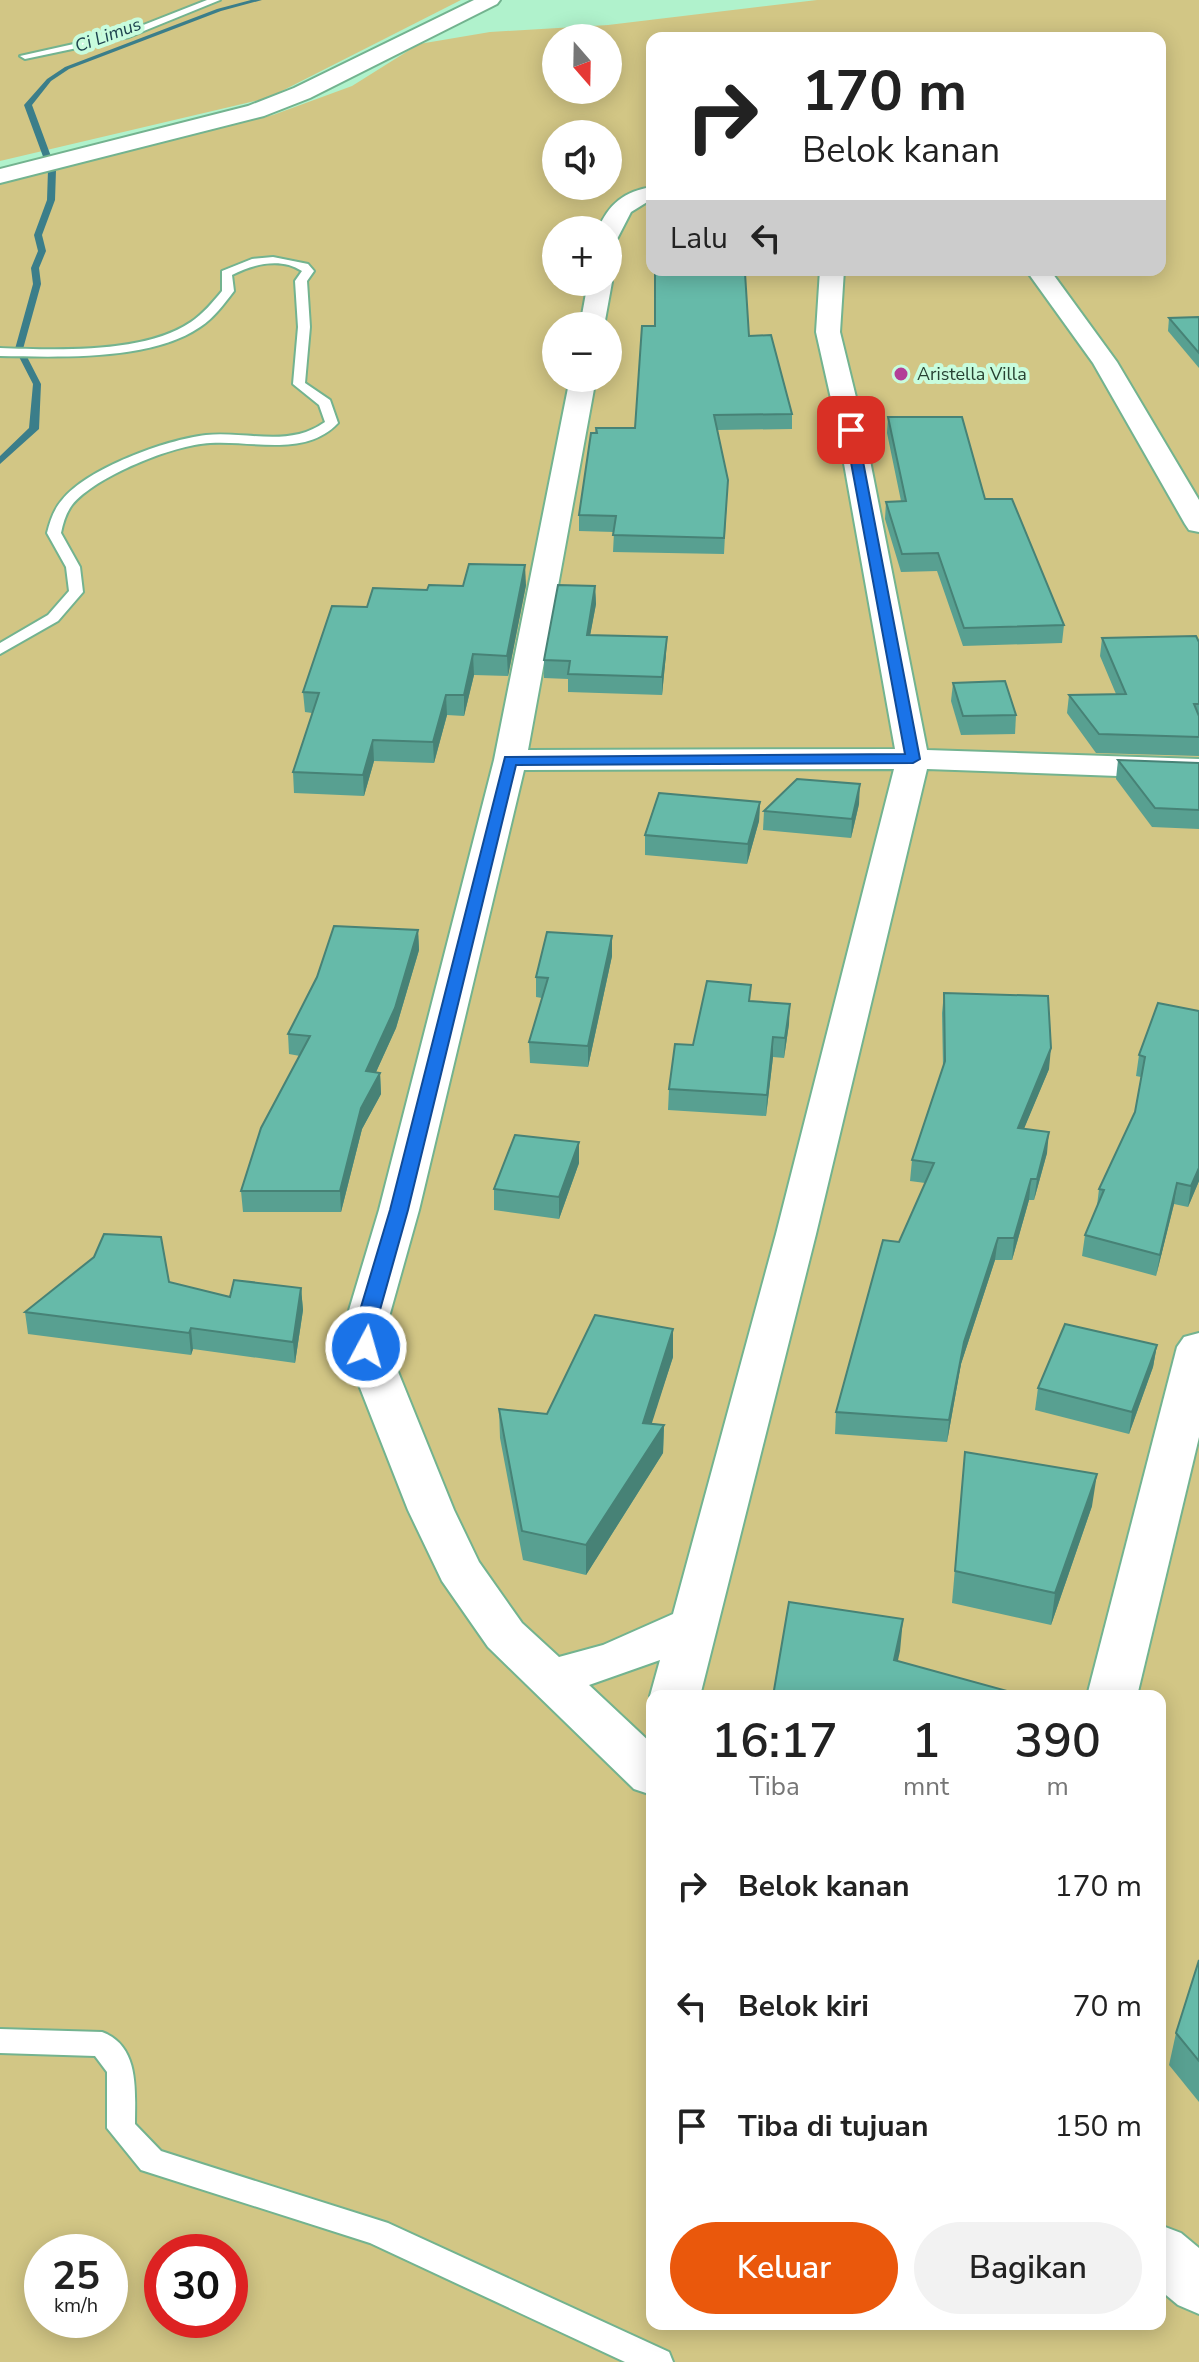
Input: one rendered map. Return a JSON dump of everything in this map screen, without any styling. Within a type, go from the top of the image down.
[{"type":"street","points":[[0,176],[256,111],[302,93],[490,0]]},
{"type":"street","points":[[615,216],[637,194],[646,193]]},
{"type":"street","points":[[677,1690],[796,1234],[913,759],[851,430],[828,332],[832,276]]},
{"type":"street","points":[[1042,276],[1105,362],[1199,524]]},
{"type":"street","points":[[580,392],[510,760],[399,1210],[368,1317],[366,1347],[431,1510],[459,1569],[505,1635],[646,1769]]},
{"type":"street","points":[[510,760],[913,759],[1199,769]]},
{"type":"street","points":[[1113,1690],[1199,1347]]},
{"type":"street","points":[[551,1678],[619,1658],[694,1624]]},
{"type":"street","points":[[1166,2257],[1199,2286]]},
{"type":"lane","points":[[25,56],[126,35],[215,0]]},
{"type":"lane","points":[[0,352],[124,347],[160,340],[191,328],[219,303],[228,291],[226,273],[253,260],[286,261],[304,266],[308,271],[301,281],[304,327],[299,384],[325,403],[332,423],[322,432],[294,441],[222,439],[184,443],[117,470],[73,496],[58,515],[54,533],[73,567],[76,592],[53,618],[0,649]]},
{"type":"lane","points":[[0,2041],[102,2044],[121,2069],[121,2128],[151,2161],[377,2232],[658,2362]]},
{"type":"shaded area","points":[[0,0],[461,0],[268,98],[0,161]]},
{"type":"shaded area","points":[[817,0],[1199,0],[1199,2362],[0,2362],[0,182],[156,141],[273,115],[352,86],[419,44],[490,32],[542,29],[542,104],[622,104],[622,24],[616,24]]},
{"type":"building","points":[[655,276],[745,276],[749,336],[771,335],[792,414],[714,415],[728,480],[724,538],[613,535],[616,516],[579,515],[591,433],[597,433],[596,428],[635,428],[642,326],[655,326]]},
{"type":"building","points":[[1199,317],[1199,353],[1169,318]]},
{"type":"building","points":[[888,417],[962,417],[985,499],[1012,499],[1064,625],[964,628],[938,553],[902,554],[886,502],[906,501]]},
{"type":"building","points":[[469,564],[525,565],[507,656],[473,654],[464,695],[446,695],[433,742],[373,740],[363,775],[293,772],[319,693],[303,692],[332,606],[367,607],[373,588],[427,590],[429,585],[463,586]]},
{"type":"building","points":[[558,585],[595,586],[587,635],[667,637],[662,677],[568,674],[570,661],[544,660]]},
{"type":"building","points":[[1196,636],[1199,642],[1199,704],[1194,704],[1199,716],[1199,737],[1099,734],[1069,695],[1126,694],[1102,638]]},
{"type":"building","points":[[1005,681],[1016,715],[963,716],[953,683]]},
{"type":"building","points":[[1118,760],[1199,763],[1199,810],[1155,808]]},
{"type":"building","points":[[797,779],[860,784],[852,819],[764,811]]},
{"type":"building","points":[[659,793],[760,802],[748,844],[645,835]]},
{"type":"building","points":[[334,926],[418,930],[395,1008],[366,1071],[380,1073],[361,1108],[340,1191],[241,1191],[261,1128],[310,1036],[288,1034],[317,977]]},
{"type":"building","points":[[547,932],[612,936],[588,1046],[529,1042],[548,978],[536,977]]},
{"type":"building","points":[[707,981],[751,985],[749,1001],[790,1004],[785,1038],[773,1037],[767,1095],[669,1089],[675,1044],[693,1045]]},
{"type":"building","points":[[944,993],[1048,996],[1051,1048],[1018,1128],[1049,1132],[1037,1179],[1031,1179],[1014,1238],[998,1238],[964,1342],[949,1420],[836,1412],[883,1240],[899,1242],[934,1163],[912,1160],[945,1061]]},
{"type":"building","points":[[1158,1003],[1199,1011],[1199,1168],[1191,1186],[1177,1183],[1160,1255],[1085,1235],[1104,1190],[1099,1189],[1135,1112],[1145,1057],[1139,1055]]},
{"type":"building","points":[[515,1135],[579,1142],[559,1197],[494,1189]]},
{"type":"building","points":[[104,1234],[161,1237],[169,1282],[230,1297],[234,1280],[301,1288],[293,1342],[191,1328],[189,1333],[25,1312],[94,1257]]},
{"type":"building","points":[[595,1315],[673,1329],[643,1423],[664,1425],[586,1545],[522,1531],[499,1409],[547,1414]]},
{"type":"building","points":[[1065,1324],[1157,1345],[1132,1412],[1038,1388]]},
{"type":"building","points":[[965,1452],[1097,1474],[1055,1593],[955,1571]]},
{"type":"building","points":[[789,1602],[903,1619],[894,1660],[1003,1690],[774,1690]]},
{"type":"building","points":[[1199,1960],[1199,2061],[1176,2033]]},
{"type":"waterway","name":"Ci Limus","points":[[0,461],[34,429],[37,384],[19,349],[37,284],[35,268],[42,251],[38,235],[51,200],[52,170],[28,105],[49,80],[67,68],[219,10],[259,0]]},
{"type":"place","name":"Aristella Villa","points":[[901,374]]},
{"type":"route","points":[[366,1347],[368,1317],[399,1210],[510,760],[913,759],[851,430]]}]
